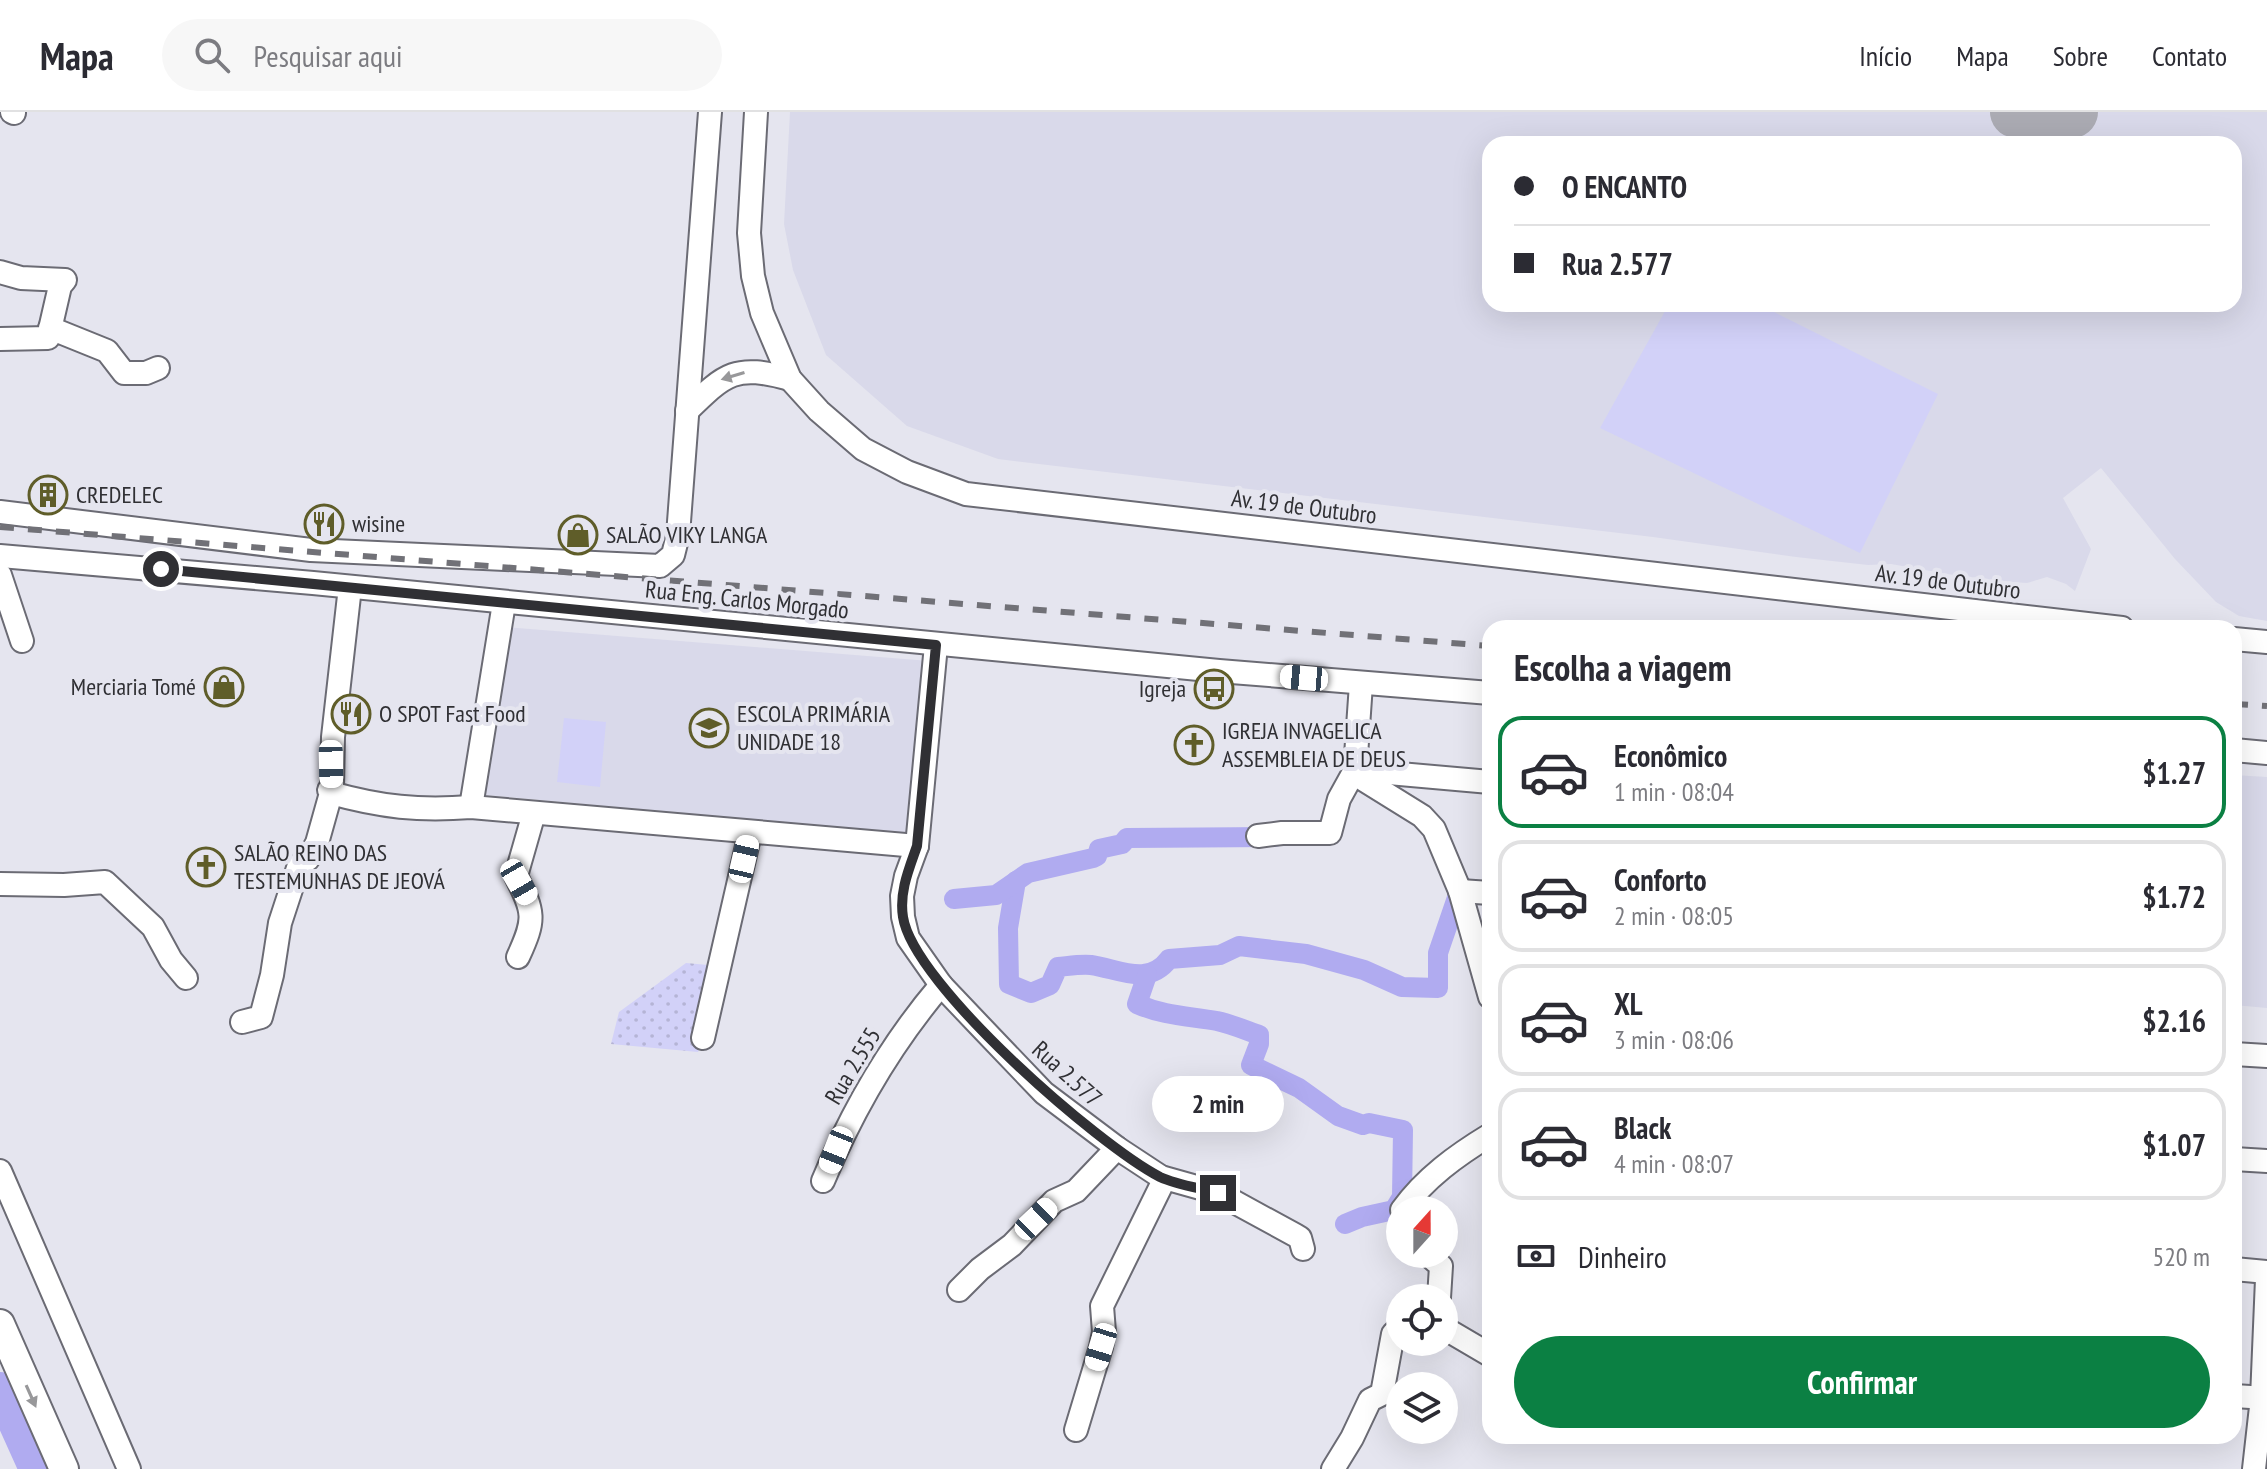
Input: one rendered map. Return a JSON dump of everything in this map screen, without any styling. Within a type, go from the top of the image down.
[{"type":"main road","points":[[0,1324],[64,1469]]},
{"type":"street","points":[[0,512],[311,550],[660,566],[673,555],[678,535],[710,112]]},
{"type":"street","name":"Av. 19 de Outubro","points":[[756,112],[749,233],[753,276],[762,313],[790,379],[819,411],[863,449],[907,472],[966,494],[2053,620]]},
{"type":"street","points":[[0,272],[21,278],[65,280],[60,286],[48,338],[0,339]]},
{"type":"street","points":[[50,328],[107,351],[124,373],[146,373],[158,368]]},
{"type":"street","points":[[687,411],[718,381],[738,372],[760,371],[790,379]]},
{"type":"street","name":"Rua Eng. Carlos Morgado","points":[[0,556],[936,645],[1482,692]]},
{"type":"street","points":[[0,575],[22,641]]},
{"type":"street","points":[[242,1022],[261,1017],[272,975],[280,923],[299,865],[308,859],[317,843],[331,793],[333,737],[350,587]]},
{"type":"street","points":[[471,807],[504,603]]},
{"type":"street","points":[[2242,640],[2267,642]]},
{"type":"street","name":"Rua 2.577","points":[[936,645],[917,846],[902,896],[908,938],[941,985],[1044,1093],[1161,1177],[1218,1193],[1236,1202],[1300,1238],[1303,1249]]},
{"type":"street","points":[[1258,836],[1330,833],[1339,799],[1355,770],[1361,684]]},
{"type":"street","points":[[2242,751],[2267,753]]},
{"type":"street","points":[[1355,770],[1482,781]]},
{"type":"street","points":[[1355,770],[1364,780],[1422,816],[1434,829],[1460,891],[1482,969]]},
{"type":"street","points":[[331,793],[404,809],[471,807],[917,846]]},
{"type":"street","points":[[518,957],[527,938],[531,909],[516,876],[534,813]]},
{"type":"street","points":[[703,1038],[750,833]]},
{"type":"street","points":[[0,884],[105,882],[153,927],[171,960],[186,978]]},
{"type":"street","points":[[1460,891],[1482,892]]},
{"type":"street","name":"Rua 2.555","points":[[823,1181],[868,1085],[908,1023],[941,985]]},
{"type":"street","points":[[2242,1054],[2267,1056]]},
{"type":"street","points":[[1415,1196],[1444,1166],[1482,1140]]},
{"type":"street","points":[[959,1290],[980,1269],[1012,1245],[1054,1201],[1076,1191],[1117,1148]]},
{"type":"street","points":[[2242,1159],[2267,1161]]},
{"type":"street","points":[[0,1171],[129,1469]]},
{"type":"street","points":[[1076,1430],[1101,1347],[1104,1332],[1102,1306],[1162,1184],[1161,1177]]},
{"type":"street","points":[[2242,1270],[2267,1272]]},
{"type":"street","points":[[2254,1469],[2265,1398],[2267,1279]]},
{"type":"street","points":[[1458,1336],[1482,1350]]},
{"type":"street","points":[[1333,1469],[1370,1400],[1382,1394],[1389,1356]]},
{"type":"street","points":[[2242,1397],[2265,1398]]},
{"type":"shaded area","points":[[790,112],[2267,112],[2267,621],[2239,616],[2216,602],[2175,559],[2101,468],[2063,498],[2091,549],[2075,591],[2047,577],[2027,583],[1982,580],[1891,564],[1868,565],[1796,557],[1653,537],[998,459],[907,426],[826,355],[793,270],[784,224]]},
{"type":"shaded area","points":[[1665,312],[1774,312],[1938,394],[1860,553],[1600,428]]},
{"type":"shaded area","name":"ESCOLA PRIMÁRIA UNIDADE 18","points":[[506,627],[929,661],[918,835],[486,795]]},
{"type":"shaded area","points":[[564,718],[606,722],[600,787],[557,782]]},
{"type":"shaded area","points":[[2242,775],[2267,777],[2267,1008],[2242,1006]]},
{"type":"shaded area","points":[[686,963],[719,966],[698,1052],[611,1044],[619,1012]]},
{"type":"waterway","points":[[954,899],[996,895],[1028,873],[1093,858],[1099,849],[1122,844],[1127,838],[1275,837]]},
{"type":"waterway","points":[[1016,881],[1008,928],[1009,984],[1031,993],[1050,985],[1058,967],[1091,965],[1142,974],[1152,972],[1169,959],[1220,955],[1239,946],[1306,954],[1364,970],[1402,987],[1438,988],[1438,953],[1461,886],[1466,888]]},
{"type":"waterway","points":[[1147,975],[1137,1004],[1167,1013],[1222,1022],[1259,1035],[1251,1065],[1299,1088],[1338,1116],[1363,1125],[1369,1123],[1403,1130],[1402,1197],[1394,1210],[1345,1224]]},
{"type":"waterway","points":[[0,1389],[36,1469]]},
{"type":"taxiway","points":[[2016,112],[2031,116],[2072,112]]},
{"type":"railway","points":[[0,527],[1482,645]]},
{"type":"railway","points":[[2242,704],[2267,706]]},
{"type":"place","name":"CREDELEC","points":[[48,495]]},
{"type":"place","name":"wisine","points":[[324,524]]},
{"type":"place","name":"SALÃO VIKY LANGA","points":[[578,535]]},
{"type":"place","name":"Merciaria Tomé","points":[[224,687]]},
{"type":"place","name":"Igreja","points":[[1214,689]]},
{"type":"place","name":"O SPOT Fast Food","points":[[351,714]]},
{"type":"place","name":"ESCOLA PRIMÁRIA UNIDADE 18","points":[[709,728]]},
{"type":"place","name":"IGREJA INVAGELICA ASSEMBLEIA DE DEUS","points":[[1194,745]]},
{"type":"place","name":"SALÃO REINO DAS TESTEMUNHAS DE JEOVÁ","points":[[206,867]]},
{"type":"route","points":[[161,569],[936,645],[917,846],[902,896],[908,938],[941,985],[1044,1093],[1087,1128],[1161,1177],[1218,1193]]}]
